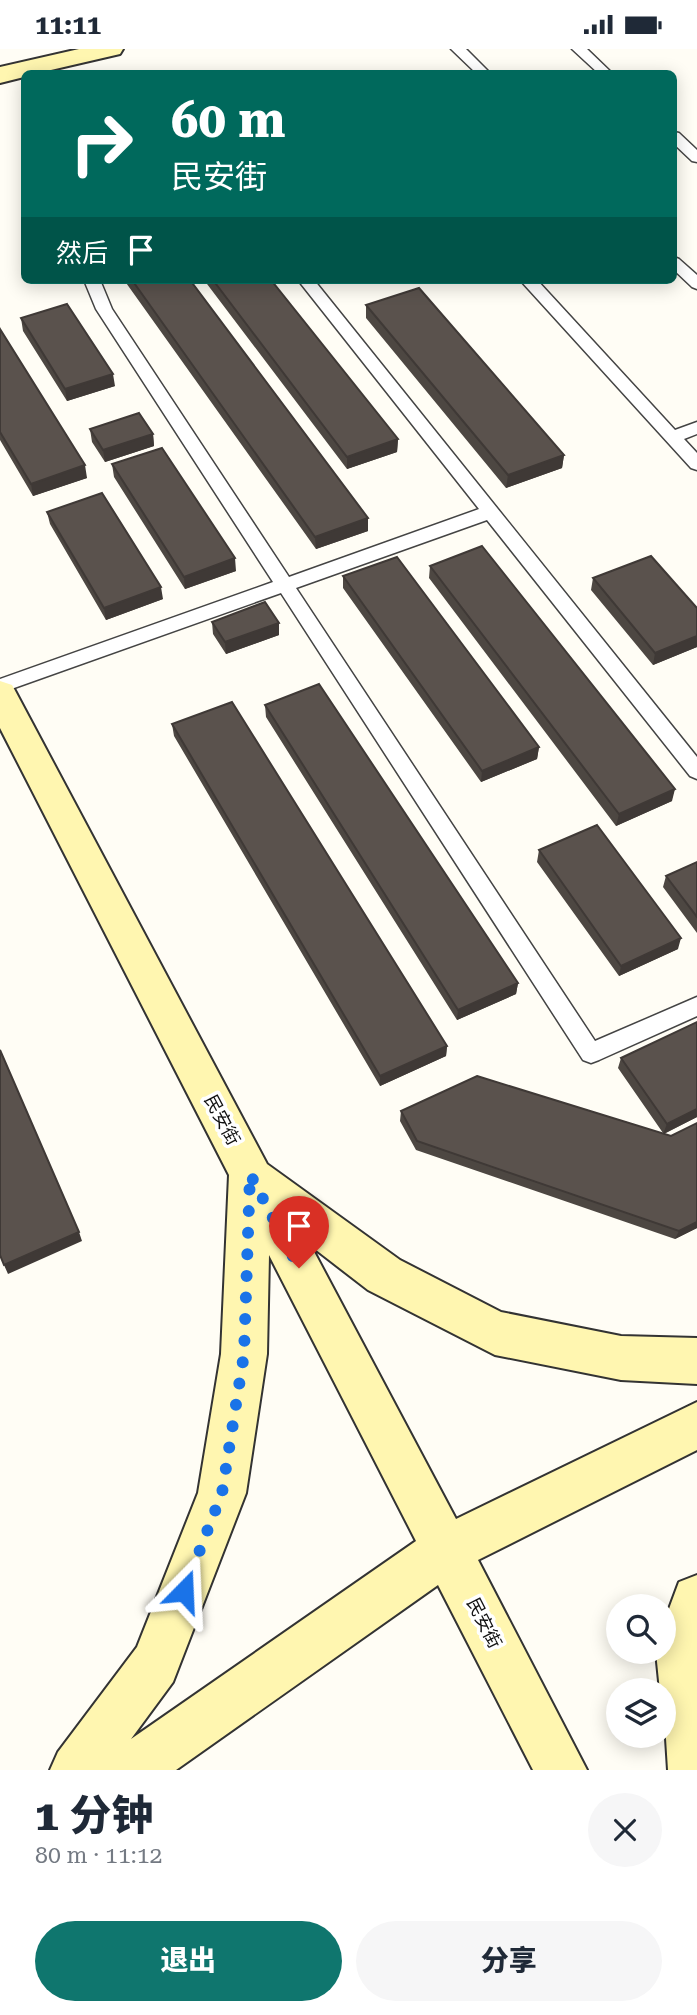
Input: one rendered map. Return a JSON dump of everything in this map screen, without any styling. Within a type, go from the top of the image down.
[{"type":"street","points":[[21,70],[111,49]]},
{"type":"street","points":[[0,75],[21,70]]},
{"type":"street","name":"民安街","points":[[0,694],[561,1770]]},
{"type":"street","points":[[250,1174],[384,1275],[495,1333],[621,1358],[697,1361]]},
{"type":"street","points":[[76,1770],[155,1664],[222,1493],[244,1354],[250,1174]]},
{"type":"street","points":[[131,1770],[446,1550],[697,1425]]},
{"type":"street","points":[[694,1770],[681,1646],[697,1600]]},
{"type":"lane","points":[[458,49],[480,70]]},
{"type":"lane","points":[[579,49],[602,70]]},
{"type":"lane","points":[[677,139],[697,157]]},
{"type":"lane","points":[[677,264],[697,285]]},
{"type":"lane","points":[[94,284],[104,309],[592,1053],[697,1006]]},
{"type":"lane","points":[[309,284],[697,771]]},
{"type":"lane","points":[[532,284],[697,464]]},
{"type":"lane","points":[[672,437],[697,428]]},
{"type":"lane","points":[[0,686],[490,512]]},
{"type":"building","points":[[135,284],[193,284],[368,518],[315,537]]},
{"type":"building","points":[[216,284],[274,284],[398,439],[347,457]]},
{"type":"building","points":[[419,288],[564,455],[508,475],[366,305]]},
{"type":"building","points":[[67,304],[113,374],[65,389],[21,318]]},
{"type":"building","points":[[0,329],[85,465],[31,484],[0,432]]},
{"type":"building","points":[[139,413],[153,434],[103,450],[90,429]]},
{"type":"building","points":[[162,448],[235,558],[184,577],[112,464]]},
{"type":"building","points":[[102,493],[161,587],[104,608],[47,512]]},
{"type":"building","points":[[482,546],[675,789],[619,814],[430,566]]},
{"type":"building","points":[[651,556],[697,608],[697,636],[655,653],[593,578]]},
{"type":"building","points":[[397,557],[539,747],[482,771],[343,576]]},
{"type":"building","points":[[265,602],[279,623],[225,642],[212,622]]},
{"type":"building","points":[[319,684],[518,983],[458,1010],[265,705]]},
{"type":"building","points":[[232,702],[447,1046],[380,1076],[172,724]]},
{"type":"building","points":[[597,825],[681,938],[621,966],[539,850]]},
{"type":"building","points":[[697,862],[697,917],[666,876]]},
{"type":"building","points":[[697,1022],[697,1109],[667,1124],[621,1058]]},
{"type":"building","points":[[0,1050],[79,1232],[4,1265],[0,1255]]},
{"type":"building","points":[[477,1076],[671,1136],[697,1123],[697,1222],[679,1231],[417,1141],[401,1111]]},
{"type":"route","points":[[184,1591],[222,1493],[241,1377],[250,1174],[299,1268]]}]
